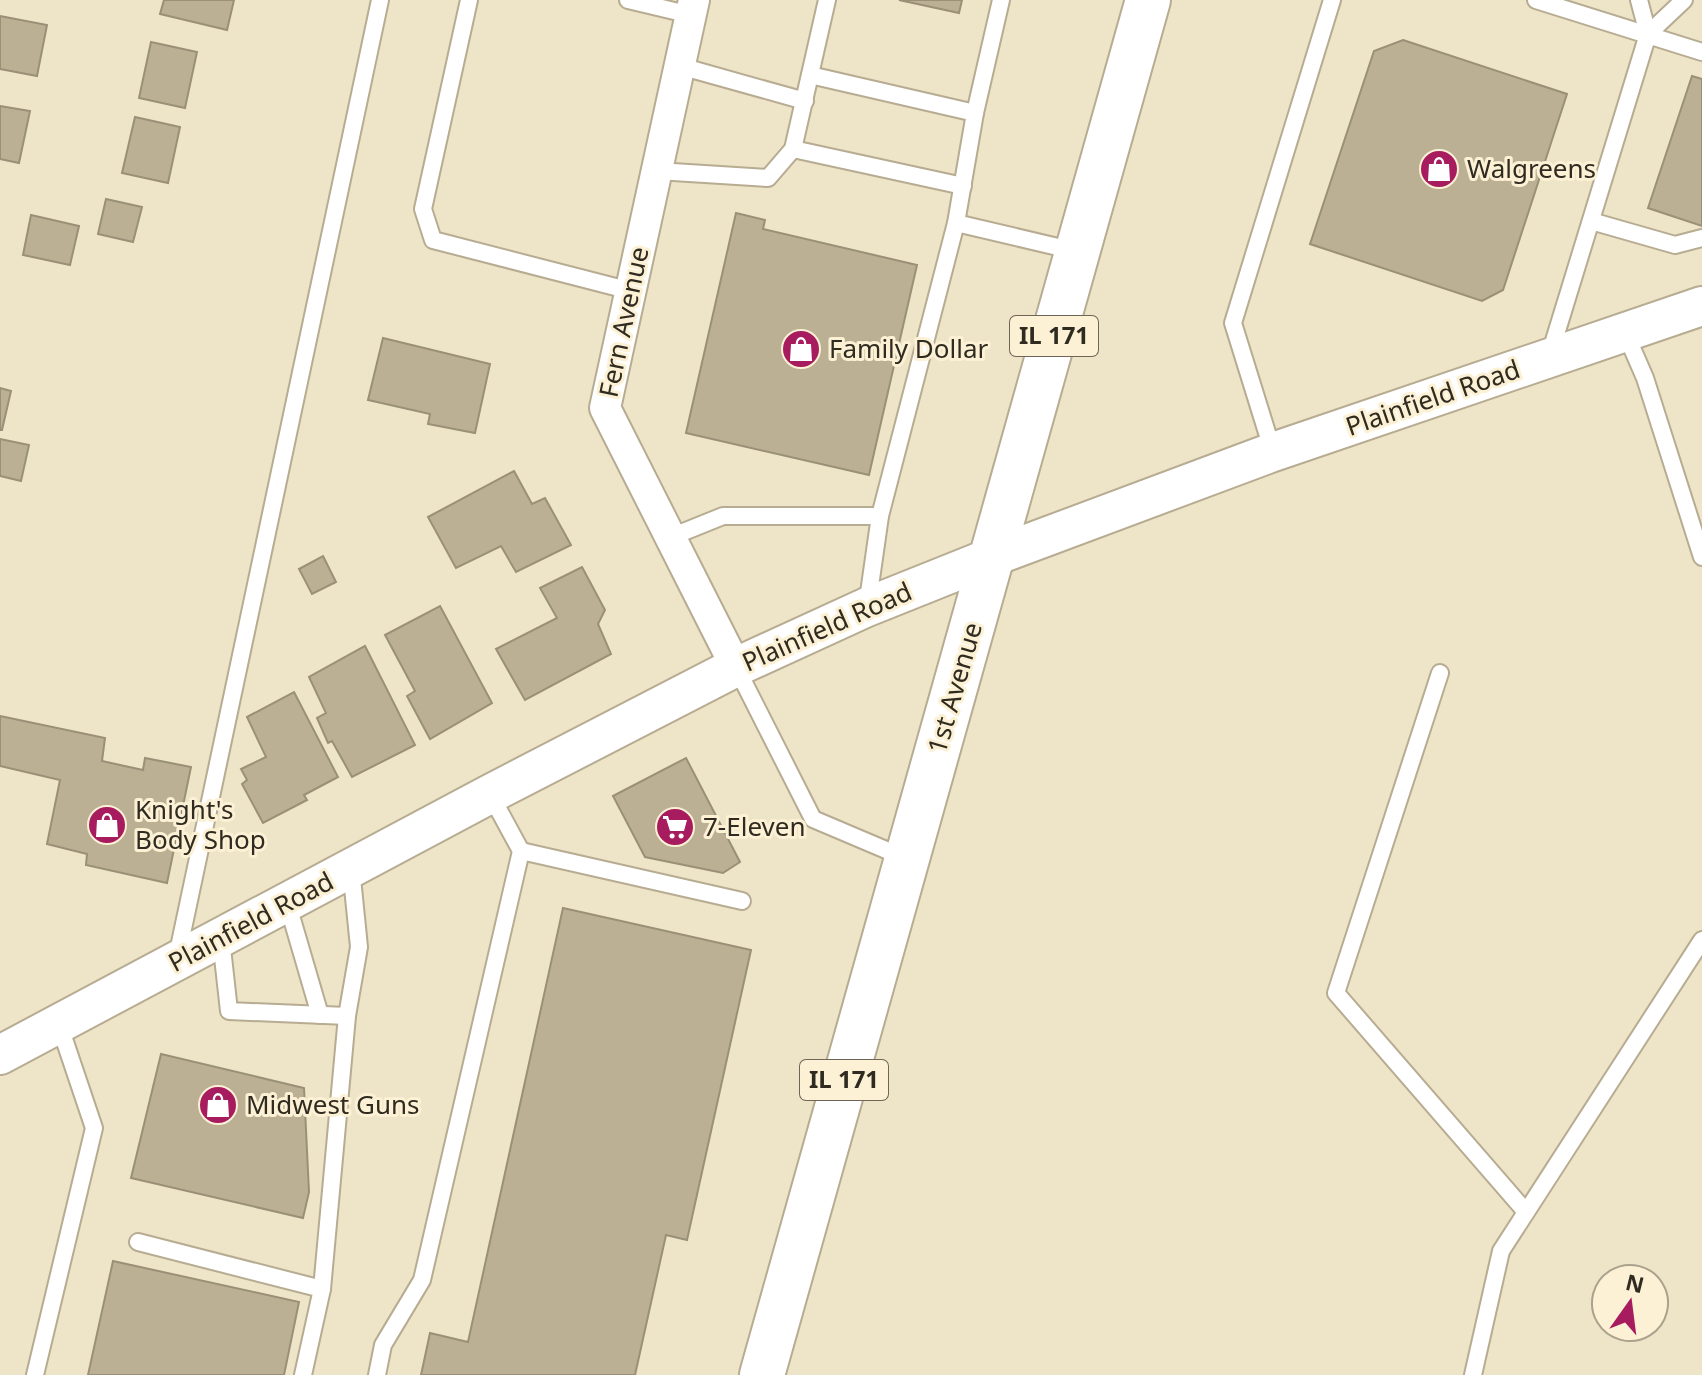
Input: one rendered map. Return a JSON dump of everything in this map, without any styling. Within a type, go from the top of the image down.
[{"type":"main road","name":"1st Avenue","points":[[762,1375],[1148,0]]},
{"type":"street","name":"Fern Avenue","points":[[693,8],[605,408],[736,667]]},
{"type":"street","name":"Plainfield Road","points":[[0,1055],[490,794],[736,667],[867,607],[1273,452],[1702,306]]},
{"type":"lane","points":[[176,962],[380,0]]},
{"type":"lane","points":[[469,0],[423,209],[433,240],[631,291]]},
{"type":"lane","points":[[628,0],[693,8]]},
{"type":"lane","points":[[657,171],[768,178],[793,149],[827,0]]},
{"type":"lane","points":[[867,607],[880,516],[956,223],[975,113],[1001,0]]},
{"type":"lane","points":[[1273,452],[1233,323],[1332,0]]},
{"type":"lane","points":[[1536,0],[1702,52]]},
{"type":"lane","points":[[1639,0],[1648,34]]},
{"type":"lane","points":[[1549,359],[1648,34],[1684,0]]},
{"type":"lane","points":[[680,66],[805,101]]},
{"type":"lane","points":[[810,75],[975,113]]},
{"type":"lane","points":[[793,149],[963,186]]},
{"type":"lane","points":[[1591,221],[1675,245],[1702,238]]},
{"type":"lane","points":[[956,223],[1078,252]]},
{"type":"lane","points":[[1625,332],[1645,378],[1702,557]]},
{"type":"lane","points":[[671,537],[723,516],[880,516]]},
{"type":"lane","points":[[736,667],[813,819],[907,858]]},
{"type":"lane","points":[[1440,673],[1336,993],[1526,1212]]},
{"type":"lane","points":[[377,1375],[383,1345],[422,1280],[521,851],[490,794]]},
{"type":"lane","points":[[521,851],[742,901]]},
{"type":"lane","points":[[303,1375],[322,1289],[347,1016],[359,947],[351,868]]},
{"type":"lane","points":[[287,902],[320,1015]]},
{"type":"lane","points":[[221,938],[229,1011],[347,1016]]},
{"type":"lane","points":[[1473,1375],[1501,1251],[1702,940]]},
{"type":"lane","points":[[35,1375],[94,1128],[59,1024]]},
{"type":"lane","points":[[138,1242],[322,1289]]},
{"type":"building","points":[[164,0],[234,0],[227,30],[160,14]]},
{"type":"building","points":[[899,0],[962,0],[959,13]]},
{"type":"building","points":[[0,16],[47,25],[37,76],[0,69]]},
{"type":"building","name":"Walgreens","points":[[1403,40],[1567,94],[1503,290],[1482,301],[1310,244],[1374,51]]},
{"type":"building","points":[[151,42],[197,52],[185,108],[139,98]]},
{"type":"building","points":[[1692,76],[1702,79],[1702,226],[1648,208]]},
{"type":"building","points":[[0,106],[30,111],[19,163],[0,159]]},
{"type":"building","points":[[135,117],[180,127],[168,183],[122,173]]},
{"type":"building","points":[[106,199],[142,207],[133,242],[98,234]]},
{"type":"building","name":"Family Dollar","points":[[736,213],[765,220],[763,229],[917,265],[869,475],[686,433]]},
{"type":"building","points":[[31,215],[79,226],[70,265],[23,255]]},
{"type":"building","points":[[383,338],[490,364],[475,433],[428,424],[430,414],[368,400]]},
{"type":"building","points":[[0,388],[11,391],[2,430],[0,430]]},
{"type":"building","points":[[0,439],[29,445],[21,481],[0,476]]},
{"type":"building","points":[[514,471],[532,504],[545,498],[571,545],[516,572],[501,546],[456,568],[428,517]]},
{"type":"building","points":[[323,556],[336,582],[312,594],[299,569]]},
{"type":"building","points":[[582,567],[605,610],[598,624],[611,654],[525,700],[496,649],[557,618],[540,588]]},
{"type":"building","points":[[440,606],[492,703],[430,739],[407,696],[415,691],[385,635]]},
{"type":"building","points":[[365,646],[415,745],[352,777],[332,741],[328,743],[317,718],[326,713],[309,677]]},
{"type":"building","points":[[294,692],[338,777],[304,795],[307,800],[263,823],[242,784],[247,780],[241,769],[266,757],[247,717]]},
{"type":"building","points":[[0,716],[105,738],[102,761],[143,770],[145,758],[191,767],[167,883],[86,865],[87,854],[47,844],[60,780],[0,766]]},
{"type":"building","name":"7-Eleven","points":[[686,758],[740,862],[723,873],[645,857],[613,796]]},
{"type":"building","points":[[563,908],[751,950],[687,1240],[666,1235],[635,1375],[421,1375],[430,1333],[468,1342]]},
{"type":"building","points":[[161,1054],[304,1088],[309,1192],[303,1218],[131,1178]]},
{"type":"building","points":[[113,1261],[299,1302],[284,1375],[88,1375]]},
{"type":"place","name":"Walgreens","points":[[1439,169]]},
{"type":"place","name":"Family Dollar","points":[[801,349]]},
{"type":"place","name":"Knight's Body Shop","points":[[107,825]]},
{"type":"place","name":"7-Eleven","points":[[675,827]]},
{"type":"place","name":"Midwest Guns","points":[[218,1105]]}]
